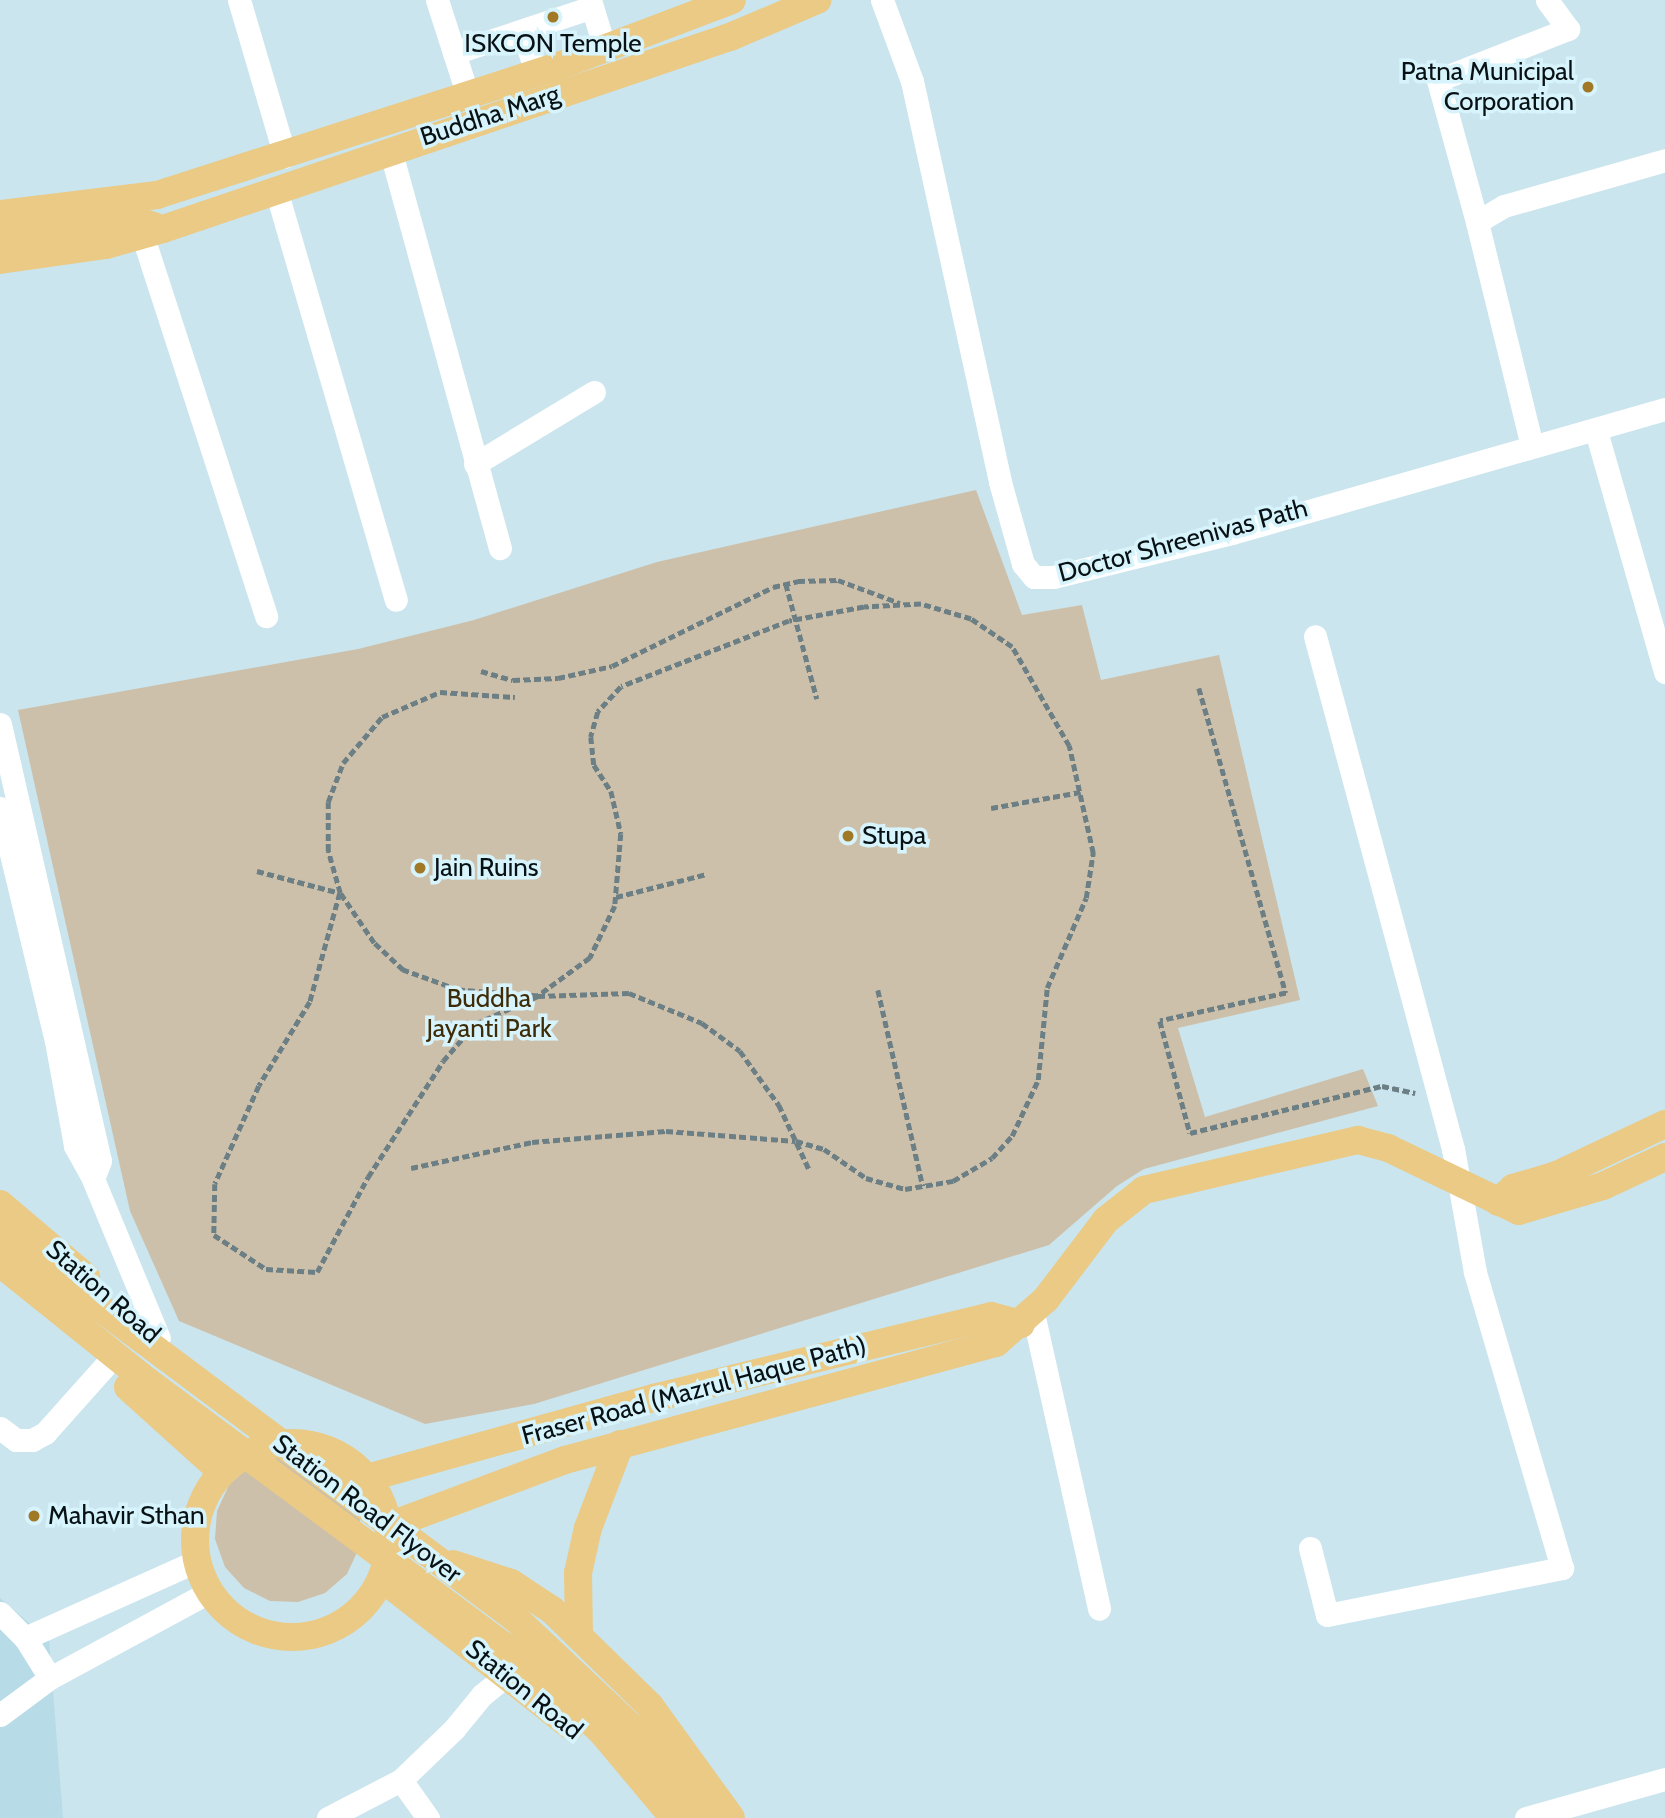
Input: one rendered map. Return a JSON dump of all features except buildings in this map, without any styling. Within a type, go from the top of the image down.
[{"type":"main road","name":"Buddha Marg","points":[[136,226],[276,190],[390,149],[730,37],[817,0]]},
{"type":"main road","name":"Buddha Marg","points":[[0,214],[157,195],[536,73],[605,49],[716,3]]},
{"type":"main road","points":[[0,260],[106,245],[136,226],[157,195]]},
{"type":"main road","points":[[0,236],[136,226]]},
{"type":"main road","points":[[1498,1202],[1513,1188],[1557,1175],[1665,1124]]},
{"type":"main road","name":"Fraser Road (Mazrul Haque Path)","points":[[390,1536],[620,1444],[996,1343],[1027,1318],[1106,1220],[1144,1190],[1358,1140],[1388,1148],[1457,1184],[1519,1211],[1549,1205],[1665,1157]]},
{"type":"main road","name":"Station Road","points":[[0,1204],[159,1338],[255,1449]]},
{"type":"main road","name":"Station Road Flyover","points":[[0,1233],[515,1618],[631,1727],[703,1818]]},
{"type":"main road","name":"Station Road Flyover","points":[[0,1263],[147,1381],[540,1673],[602,1732],[674,1818]]},
{"type":"main road","points":[[0,1283],[104,1367],[222,1472]]},
{"type":"main road","name":"Fraser Road (Mazrul Haque Path)","points":[[368,1478],[657,1398],[991,1316],[1027,1318]]},
{"type":"main road","points":[[276,1443],[310,1444],[341,1455],[368,1478],[390,1536],[382,1579],[364,1608],[331,1630],[298,1639],[265,1634],[234,1620],[209,1592],[196,1561],[194,1528],[204,1495],[222,1472],[255,1449],[276,1443]]},
{"type":"main road","points":[[579,1636],[578,1573],[588,1528],[620,1444]]},
{"type":"main road","points":[[390,1536],[511,1583],[552,1610],[650,1706],[732,1818]]},
{"type":"main road","name":"Station Road","points":[[382,1579],[508,1675],[587,1741],[651,1818]]},
{"type":"street","points":[[239,0],[285,156]]},
{"type":"street","points":[[437,0],[468,96]]},
{"type":"street","name":"Doctor Shreenivas Path","points":[[882,0],[912,81],[1000,482],[1023,564],[1034,577],[1053,577],[1232,533],[1532,446],[1596,431],[1665,409]]},
{"type":"street","points":[[1532,446],[1477,222],[1438,80],[1568,29],[1547,0]]},
{"type":"street","points":[[454,54],[591,4],[605,49]]},
{"type":"street","points":[[523,31],[536,73]]},
{"type":"street","points":[[390,149],[500,548]]},
{"type":"street","points":[[1477,222],[1504,206],[1665,160]]},
{"type":"street","points":[[276,190],[396,600]]},
{"type":"street","points":[[136,226],[266,616]]},
{"type":"street","points":[[475,464],[594,393]]},
{"type":"street","points":[[1596,431],[1665,672]]},
{"type":"street","points":[[1310,1548],[1327,1615],[1562,1567],[1475,1272],[1449,1137],[1315,636]]},
{"type":"street","points":[[0,724],[5,799],[56,1041],[75,1146],[93,1179],[159,1338]]},
{"type":"street","points":[[1027,1318],[1099,1609]]},
{"type":"street","points":[[0,1428],[16,1440],[32,1440],[45,1433],[104,1367]]},
{"type":"street","points":[[25,1638],[196,1561]]},
{"type":"street","points":[[0,1715],[50,1678],[209,1592]]},
{"type":"street","points":[[0,1613],[25,1638],[50,1678]]},
{"type":"street","points":[[328,1818],[401,1780],[454,1729],[482,1695],[508,1675]]},
{"type":"street","points":[[1526,1818],[1665,1779]]},
{"type":"street","points":[[401,1780],[428,1818]]},
{"type":"path","points":[[481,671],[513,680],[558,678],[612,666],[786,584],[838,580],[904,605]]},
{"type":"path","points":[[786,584],[817,699]]},
{"type":"path","points":[[340,893],[310,1002],[259,1086],[215,1184],[214,1235],[266,1269],[317,1272],[368,1177],[443,1061],[475,1024],[538,996],[590,958],[616,897],[621,834],[611,791],[594,765],[591,737],[598,712],[621,687],[796,619],[864,607],[921,604],[971,618],[1012,647],[1069,746],[1081,792],[1093,853],[1086,898],[1047,988],[1038,1080],[1012,1136],[992,1158],[953,1181],[905,1189],[866,1178],[824,1149],[796,1141],[666,1131],[608,1132],[459,1154],[411,1168]]},
{"type":"path","points":[[1199,688],[1286,993],[1160,1021],[1190,1133],[1382,1086],[1411,1094]]},
{"type":"path","points":[[515,696],[440,692],[382,718],[343,763],[328,802],[328,851],[340,893],[374,943],[403,970],[458,990],[538,996],[629,993],[702,1023],[740,1051],[779,1105],[809,1169]]},
{"type":"path","points":[[991,808],[1081,792]]},
{"type":"path","points":[[257,871],[340,893]]},
{"type":"path","points":[[616,897],[707,874]]},
{"type":"path","points":[[878,989],[923,1186]]},
{"type":"shaded area","points":[[0,1598],[49,1640],[63,1818],[0,1818]]},
{"type":"green space","name":"Buddha Jayanti Park","points":[[976,490],[1022,615],[1082,605],[1101,680],[1219,655],[1300,1000],[1178,1028],[1205,1117],[1363,1069],[1378,1106],[1144,1169],[1117,1186],[1049,1245],[534,1404],[425,1424],[179,1321],[130,1211],[18,710],[358,649],[474,620],[657,562]]},
{"type":"green space","points":[[277,1456],[360,1519],[359,1548],[347,1574],[325,1593],[298,1602],[270,1601],[244,1588],[225,1567],[215,1539],[217,1511],[229,1485],[250,1466]]},
{"type":"place","name":"ISKCON Temple","points":[[553,17]]},
{"type":"place","name":"Patna Municipal Corporation","points":[[1588,87]]},
{"type":"place","name":"Stupa","points":[[848,836]]},
{"type":"place","name":"Jain Ruins","points":[[420,868]]},
{"type":"place","name":"Mahavir Sthan","points":[[34,1516]]}]
